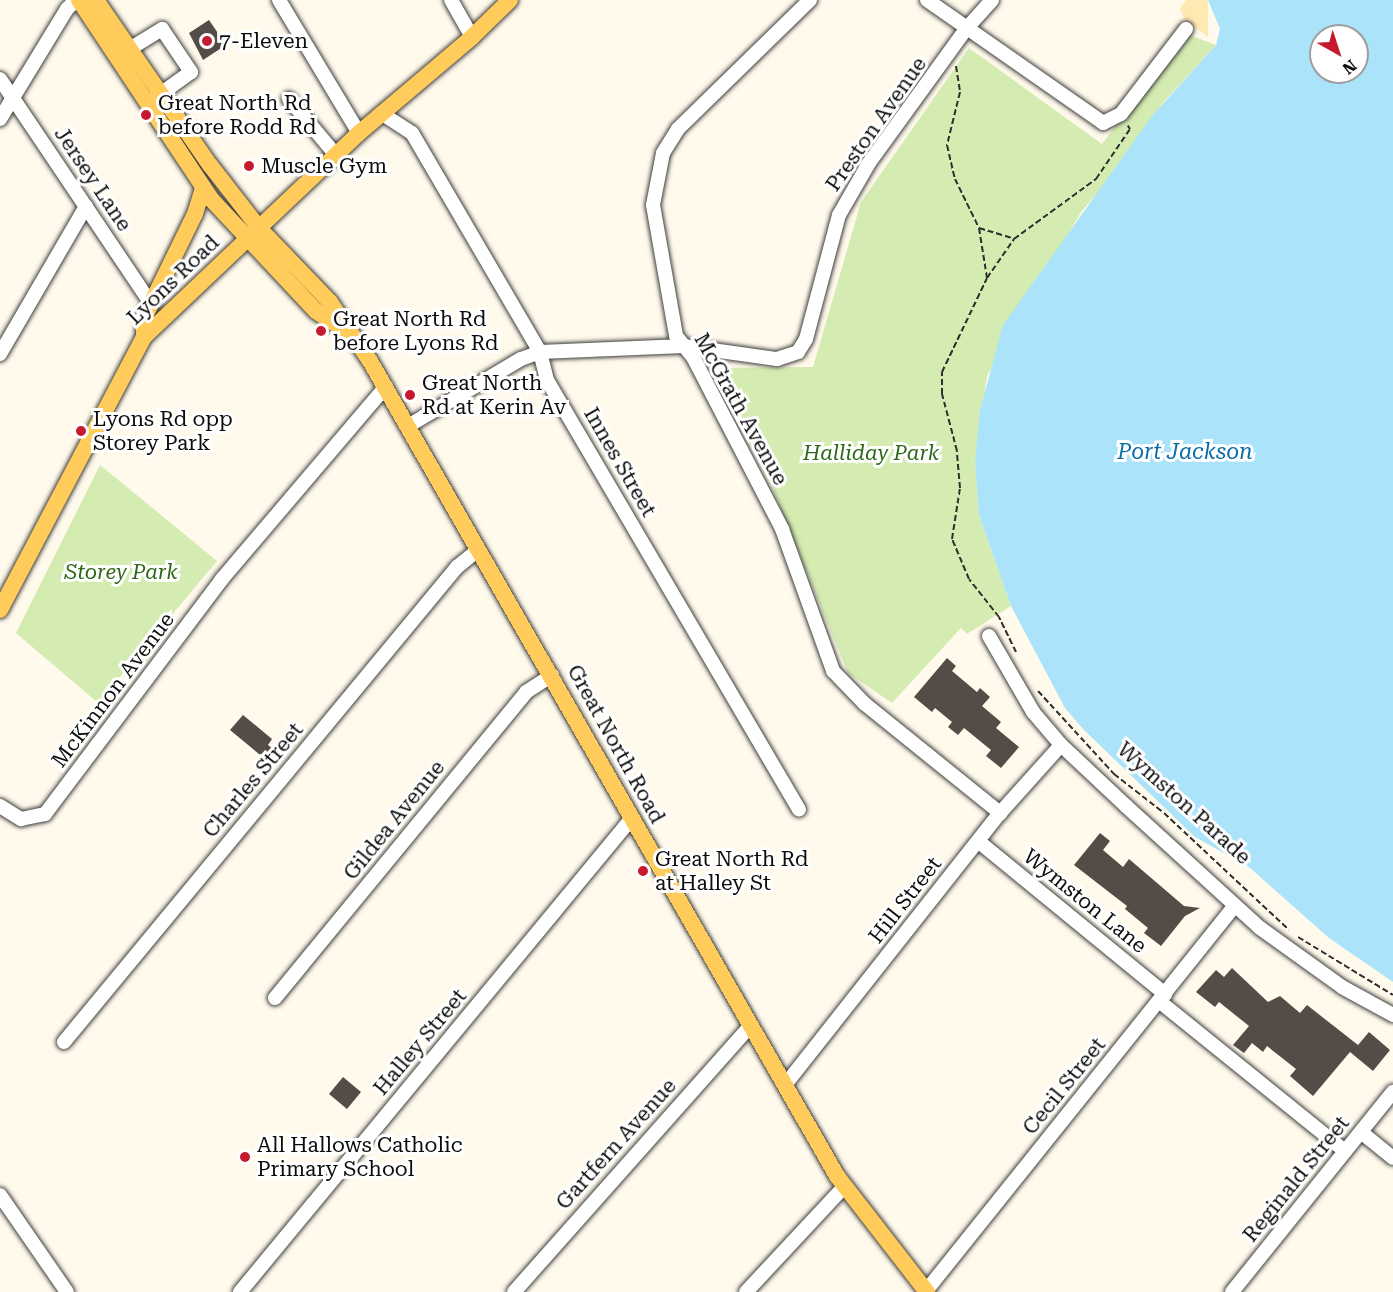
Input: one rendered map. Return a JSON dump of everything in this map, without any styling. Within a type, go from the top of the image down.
[{"type":"main road","name":"Great North Road","points":[[78,0],[123,53],[162,93],[259,228],[330,302],[386,386],[844,1187],[927,1291]]},
{"type":"main road","name":"Great North Road","points":[[96,0],[147,104],[203,187],[247,241],[316,311],[351,335]]},
{"type":"main road","name":"Lyons Road","points":[[0,610],[144,337],[359,133],[472,37],[510,0]]},
{"type":"main road","points":[[144,337],[144,318],[195,214],[203,187]]},
{"type":"street","points":[[0,119],[78,0]]},
{"type":"street","points":[[279,0],[359,133]]},
{"type":"street","points":[[451,0],[472,37]]},
{"type":"street","name":"McGrath Avenue","points":[[810,0],[678,129],[659,165],[652,205],[655,232],[676,336],[684,346],[756,473],[782,529],[833,671],[865,705],[1000,813]]},
{"type":"street","points":[[927,0],[1094,119],[1110,122],[1121,114],[1186,28]]},
{"type":"street","name":"Preston Avenue","points":[[684,346],[777,359],[798,352],[806,339],[839,215],[869,162],[966,29],[992,0]]},
{"type":"street","points":[[123,53],[162,28],[191,72],[147,104]]},
{"type":"street","name":"Jersey Lane","points":[[0,79],[151,303]]},
{"type":"street","points":[[289,99],[336,155]]},
{"type":"street","name":"Innes Street","points":[[381,113],[412,133],[540,352],[547,380],[799,809]]},
{"type":"street","points":[[0,354],[86,206]]},
{"type":"street","points":[[408,426],[521,359],[540,352],[684,346]]},
{"type":"street","name":"McKinnon Avenue","points":[[0,806],[21,819],[45,814],[222,579],[386,386]]},
{"type":"street","name":"Charles Street","points":[[64,1042],[457,567],[479,549]]},
{"type":"street","name":"Wymston Parade","points":[[989,636],[1033,712],[1061,745],[1234,907],[1342,987],[1393,1015]]},
{"type":"street","name":"Gildea Avenue","points":[[274,998],[526,692],[552,675]]},
{"type":"street","name":"Hill Street","points":[[785,1085],[1000,813],[1061,745]]},
{"type":"street","name":"Halley Street","points":[[240,1292],[632,818]]},
{"type":"street","name":"Wymston Lane","points":[[978,841],[1345,1151]]},
{"type":"street","name":"Cecil Street","points":[[927,1291],[1234,907]]},
{"type":"street","name":"Gartfern Avenue","points":[[514,1292],[751,1025]]},
{"type":"street","name":"Reginald Street","points":[[1232,1292],[1393,1092]]},
{"type":"street","points":[[1361,1132],[1393,1158]]},
{"type":"street","points":[[746,1292],[844,1187]]},
{"type":"street","points":[[0,1195],[67,1292]]},
{"type":"path","points":[[950,53],[961,76],[960,92],[947,145],[955,179],[979,228],[987,278]]},
{"type":"path","points":[[1018,658],[999,617],[969,579],[952,539],[960,488],[957,451],[942,394],[942,372],[987,278],[1014,239],[1096,179],[1131,129],[1121,114]]},
{"type":"path","points":[[979,228],[1014,239]]},
{"type":"path","name":"Wymston Parade","points":[[1033,683],[1114,774],[1164,813],[1291,933],[1393,995]]},
{"type":"green space","name":"Halliday Park","points":[[1184,33],[1216,45],[1162,104],[1107,182],[1081,212],[987,376],[975,462],[979,515],[1011,606],[967,634],[961,628],[892,703],[848,673],[768,477],[718,368],[813,367],[861,202],[969,48],[1102,144]]},
{"type":"green space","name":"Storey Park","points":[[100,465],[217,561],[98,703],[16,633]]},
{"type":"sand","points":[[1186,0],[1208,0],[1208,37],[1184,19],[1180,8]]},
{"type":"water","name":"Port Jackson","points":[[1208,0],[1393,0],[1393,982],[1329,938],[1249,867],[1195,837],[1084,730],[1065,708],[1011,606],[979,515],[975,462],[980,410],[1003,325],[1152,116],[1216,45],[1220,29]]},
{"type":"building","name":"7-Eleven","points":[[209,20],[226,45],[203,60],[189,33]]},
{"type":"building","points":[[947,658],[956,666],[952,671],[977,692],[980,688],[990,697],[982,706],[1001,722],[996,728],[1019,747],[1001,768],[986,756],[991,750],[964,728],[958,735],[948,727],[952,722],[935,708],[932,712],[914,697]]},
{"type":"building","points":[[243,715],[272,739],[268,745],[273,749],[265,759],[230,730]]},
{"type":"building","points":[[1100,833],[1110,841],[1103,850],[1123,867],[1129,859],[1184,906],[1200,908],[1185,916],[1161,946],[1144,933],[1148,928],[1125,909],[1127,906],[1074,865]]},
{"type":"building","points":[[1232,968],[1268,1002],[1280,996],[1300,1013],[1307,1005],[1358,1045],[1369,1032],[1390,1050],[1373,1071],[1350,1052],[1313,1096],[1290,1076],[1296,1069],[1267,1046],[1263,1052],[1252,1043],[1244,1053],[1233,1045],[1249,1026],[1219,1002],[1215,1007],[1196,992],[1216,970],[1224,977]]},
{"type":"building","points":[[343,1077],[361,1092],[347,1109],[329,1094]]},
{"type":"place","name":"7-Eleven","points":[[207,41]]},
{"type":"place","name":"Great North Rd before Rodd Rd","points":[[146,115]]},
{"type":"place","name":"Muscle Gym","points":[[249,166]]},
{"type":"place","name":"Great North Rd before Lyons Rd","points":[[321,331]]},
{"type":"place","name":"Great North Rd at Kerin Av","points":[[410,395]]},
{"type":"place","name":"Lyons Rd opp Storey Park","points":[[81,431]]},
{"type":"place","name":"Great North Rd at Halley St","points":[[643,871]]},
{"type":"place","name":"All Hallows Catholic Primary School","points":[[245,1157]]}]
